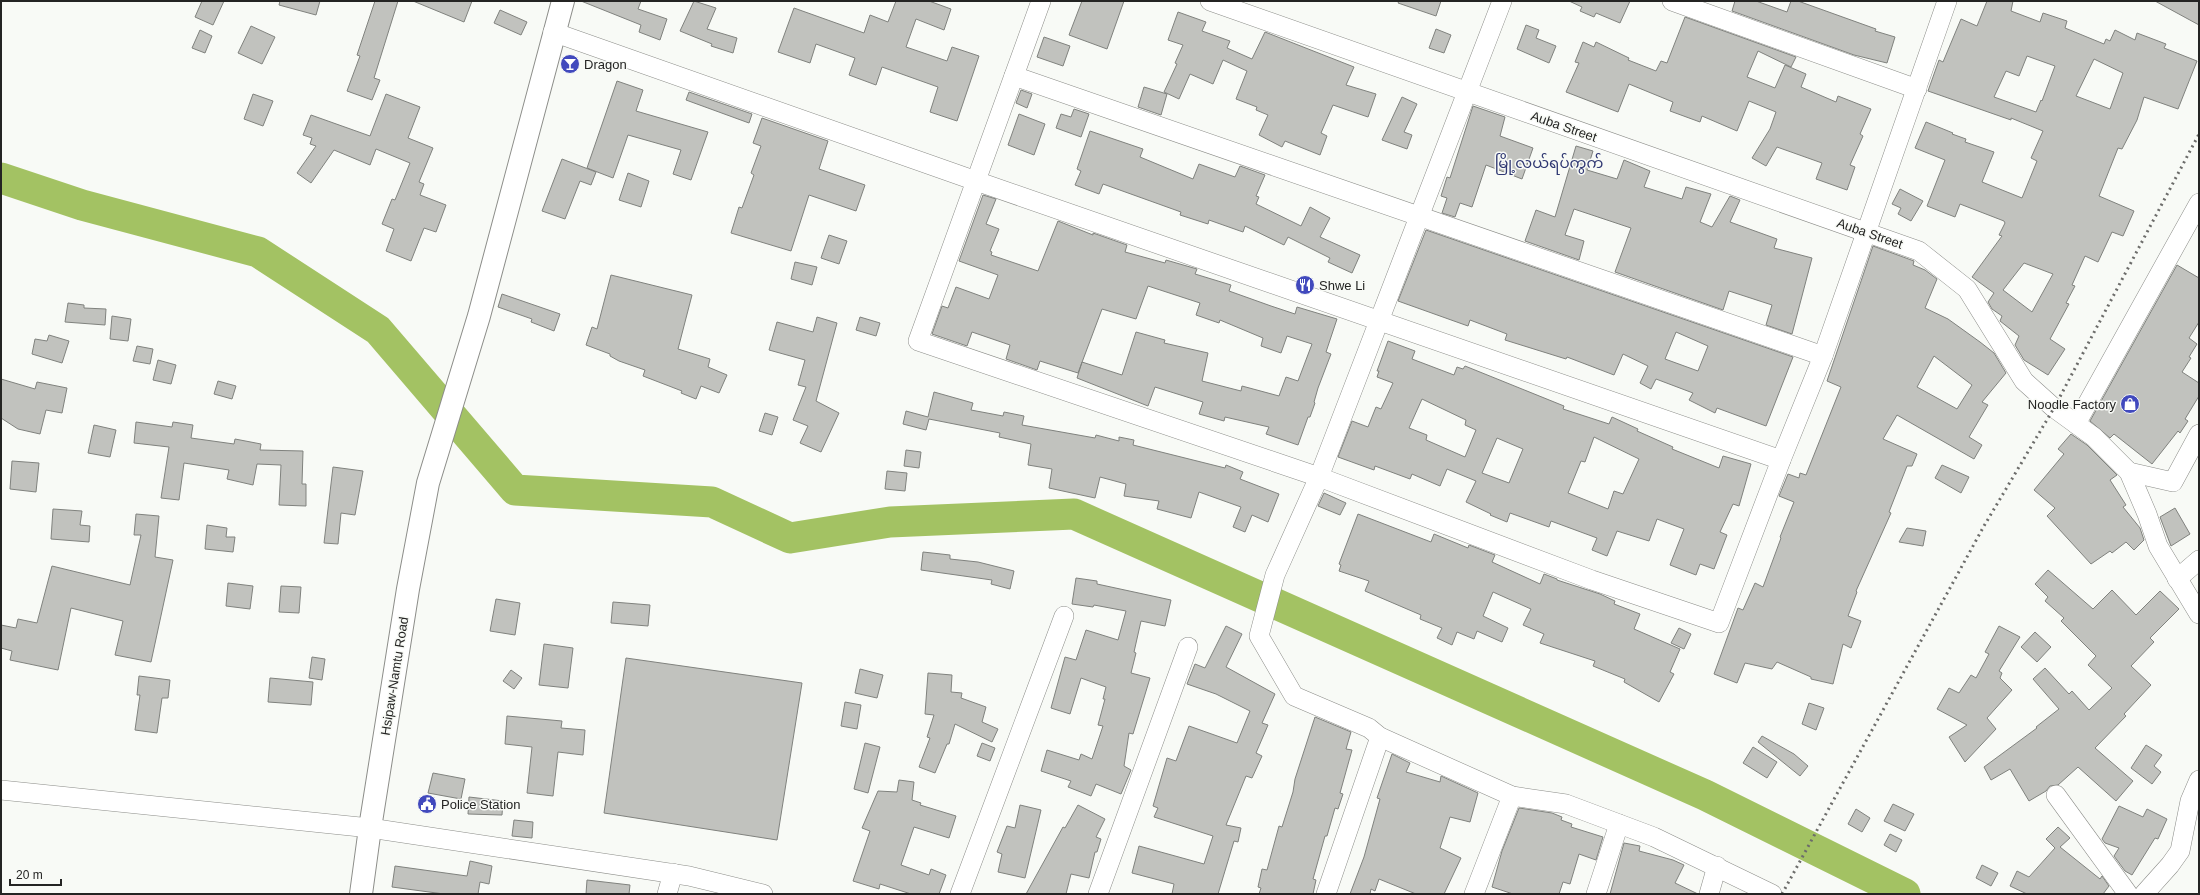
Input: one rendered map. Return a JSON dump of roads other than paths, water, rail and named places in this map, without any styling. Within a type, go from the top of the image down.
[{"type":"main road","name":"Hsipaw-Namtu Road","points":[[361,894],[370,828],[419,525],[428,482],[437,459],[479,316],[553,32],[563,1]]},
{"type":"street","points":[[1041,1],[918,341],[1318,477],[1592,580],[1719,623],[1781,460],[1823,356],[1947,1]]},
{"type":"street","name":"Auba Street","points":[[1210,1],[1919,251],[1967,288],[2024,381],[2054,408],[2094,437],[2129,472]]},
{"type":"street","points":[[1502,1],[1318,477],[1276,575],[1262,619],[1259,636],[1294,696],[1369,728],[1380,737],[1512,796],[1566,804],[1654,837],[1717,866],[1772,894]]},
{"type":"street","points":[[1672,1],[1917,89]]},
{"type":"street","points":[[553,32],[976,181],[1781,460]]},
{"type":"street","points":[[1014,76],[1823,356]]},
{"type":"street","points":[[2076,424],[2199,203]]},
{"type":"street","points":[[2129,472],[2173,482],[2199,434]]},
{"type":"street","points":[[2129,472],[2148,514],[2158,546],[2199,614]]},
{"type":"street","points":[[2177,579],[2199,560]]},
{"type":"street","points":[[960,894],[1064,616]]},
{"type":"street","points":[[1098,894],[1188,647]]},
{"type":"street","points":[[1326,894],[1380,737]]},
{"type":"street","points":[[2144,894],[2170,865],[2180,851],[2190,801],[2199,780]]},
{"type":"street","points":[[1,790],[370,828],[673,873],[763,894]]},
{"type":"street","points":[[2056,795],[2128,894]]},
{"type":"street","points":[[1474,894],[1512,796]]},
{"type":"street","points":[[1596,894],[1619,824]]},
{"type":"street","points":[[1709,894],[1717,866]]},
{"type":"street","points":[[667,894],[673,873]]},
{"type":"waterway","points":[[1,178],[82,205],[258,252],[378,330],[515,490],[712,502],[790,538],[890,522],[1074,514],[1705,795],[1905,894]]},
{"type":"railway","points":[[1782,894],[1984,526],[2054,408],[2199,134]]},
{"type":"place","name":"Dragon","points":[[570,64]]},
{"type":"place","name":"Shwe Li","points":[[1305,285]]},
{"type":"place","name":"Noodle Factory","points":[[2130,404]]},
{"type":"place","name":"Police Station","points":[[427,804]]},
{"type":"district","name":"မြို့လယ်ရပ်ကွက်","points":[[1549,163]]}]
